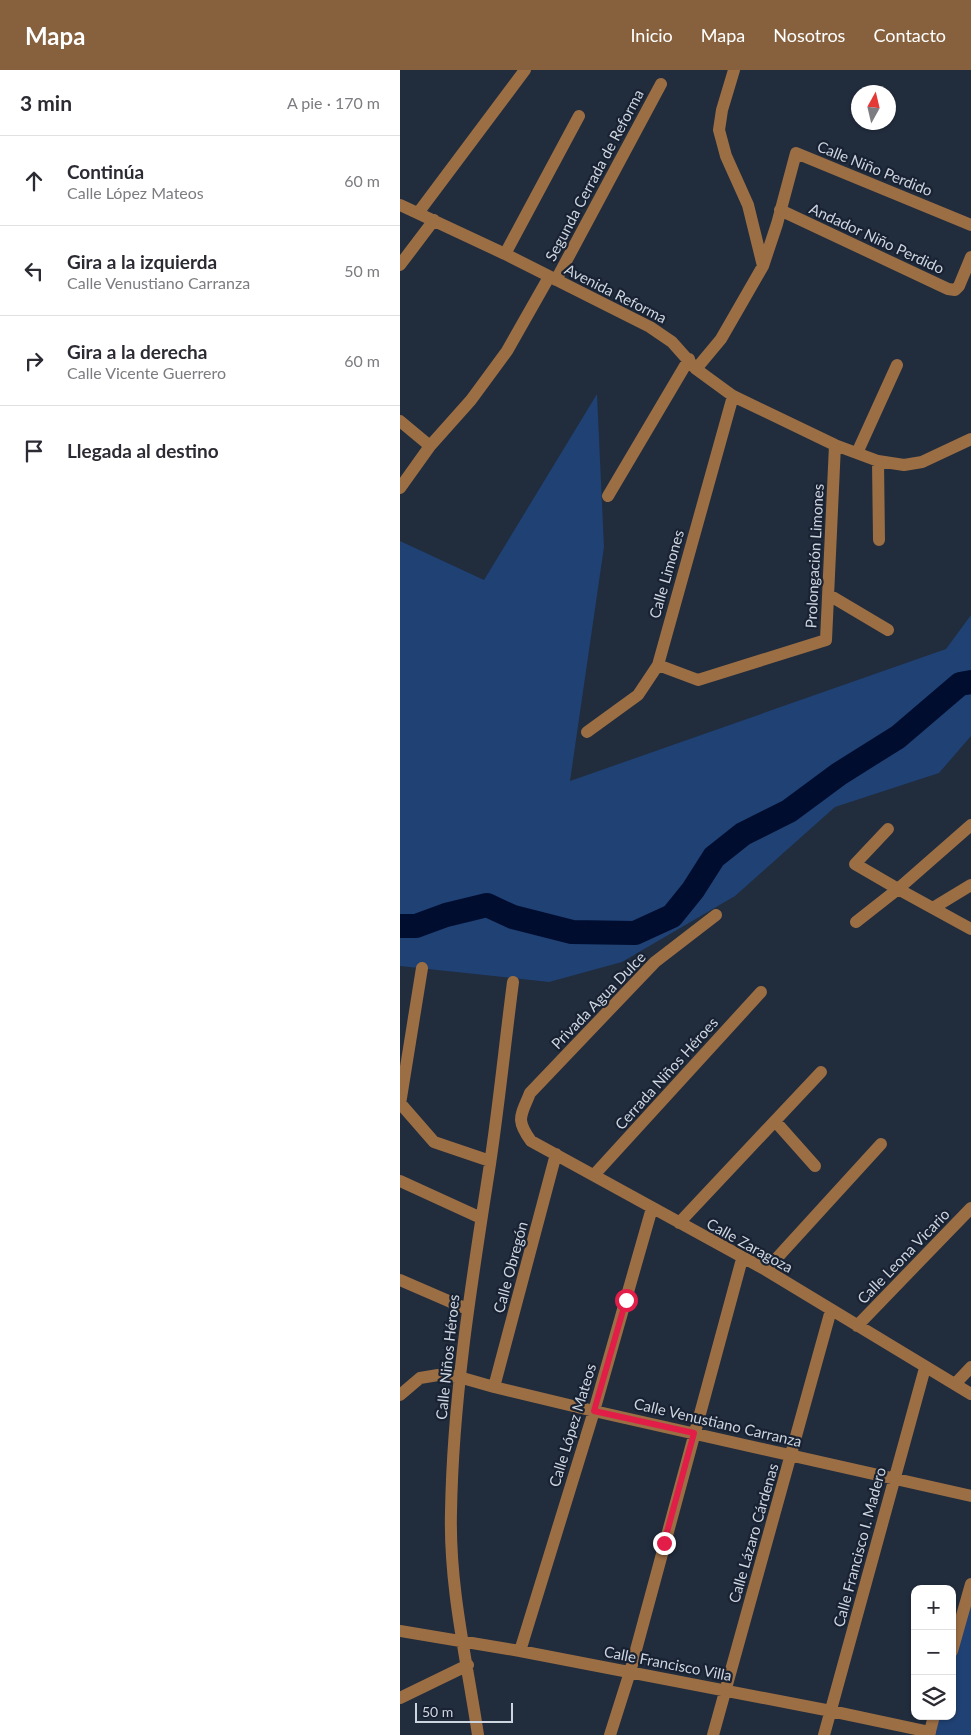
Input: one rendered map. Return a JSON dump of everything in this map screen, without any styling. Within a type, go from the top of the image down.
[{"type":"street","points":[[418,213],[525,70]]},
{"type":"street","points":[[734,70],[729,80],[722,110],[720,130],[726,156],[748,205],[764,266]]},
{"type":"street","name":"Segunda Cerrada de Reforma","points":[[400,488],[430,446],[471,400],[507,352],[552,279],[661,84]]},
{"type":"street","points":[[505,254],[579,116]]},
{"type":"street","name":"Calle Niño Perdido","points":[[608,496],[692,364],[721,339],[764,266],[796,154],[971,224]]},
{"type":"street","name":"Avenida Reforma","points":[[400,205],[505,254],[650,327],[672,342],[692,364],[733,396],[835,445],[878,461],[904,465],[922,462],[971,439]]},
{"type":"street","name":"Andador Niño Perdido","points":[[780,210],[948,289],[955,290],[959,286],[971,257]]},
{"type":"street","points":[[400,265],[434,220]]},
{"type":"street","points":[[857,453],[897,365]]},
{"type":"street","name":"Calle Limones","points":[[587,732],[638,695],[658,665],[733,396]]},
{"type":"street","points":[[400,421],[430,446]]},
{"type":"street","name":"Prolongación Limones","points":[[658,665],[698,680],[826,640],[835,445]]},
{"type":"street","points":[[878,461],[879,540]]},
{"type":"street","points":[[829,595],[888,630]]},
{"type":"street","points":[[856,922],[898,889],[971,825]]},
{"type":"street","points":[[888,830],[855,864],[971,929]]},
{"type":"street","points":[[933,908],[971,885]]},
{"type":"street","name":"Privada Agua Dulce","points":[[520,1121],[530,1093],[656,962],[716,915]]},
{"type":"street","points":[[422,968],[400,1103],[434,1142],[490,1161]]},
{"type":"street","name":"Calle Niños Héroes","points":[[478,1735],[468,1666],[462,1642],[453,1574],[451,1513],[467,1310],[490,1161],[513,982]]},
{"type":"street","name":"Cerrada Niños Héroes","points":[[594,1175],[761,992]]},
{"type":"street","points":[[679,1223],[821,1072]]},
{"type":"street","name":"Calle Zaragoza","points":[[520,1121],[522,1128],[531,1141],[742,1259],[766,1270],[925,1368],[971,1394]]},
{"type":"street","points":[[775,1121],[815,1166]]},
{"type":"street","points":[[766,1270],[881,1144]]},
{"type":"street","name":"Calle Obregón","points":[[489,1386],[556,1154]]},
{"type":"street","points":[[400,1181],[481,1218]]},
{"type":"street","name":"Calle López Mateos","points":[[520,1651],[594,1411],[652,1208]]},
{"type":"street","name":"Calle Leona Vicario","points":[[857,1326],[971,1208]]},
{"type":"street","points":[[610,1735],[630,1672],[742,1259]]},
{"type":"street","points":[[400,1280],[467,1310]]},
{"type":"street","name":"Calle Lázaro Cárdenas","points":[[713,1735],[831,1310]]},
{"type":"street","points":[[955,1384],[971,1367]]},
{"type":"street","name":"Calle Francisco I. Madero","points":[[824,1735],[925,1368]]},
{"type":"street","name":"Calle Venustiano Carranza","points":[[400,1395],[420,1378],[438,1375],[463,1378],[594,1411],[971,1496]]},
{"type":"street","points":[[956,1637],[971,1584]]},
{"type":"street","name":"Calle Francisco Villa","points":[[400,1630],[832,1711],[929,1734]]},
{"type":"street","points":[[400,1698],[468,1666]]},
{"type":"street","points":[[929,1734],[933,1720]]},
{"type":"shaded area","points":[[597,394],[604,547],[570,781],[946,649],[971,615],[971,736],[939,773],[835,807],[735,896],[622,962],[549,982],[400,966],[400,541],[484,580]]},
{"type":"shaded area","points":[[971,1584],[971,1735],[929,1735],[933,1720],[956,1720],[956,1637]]},
{"type":"waterway","points":[[400,926],[416,926],[446,915],[487,905],[513,917],[572,932],[635,933],[672,916],[693,890],[714,857],[743,834],[789,811],[839,774],[898,737],[960,684],[971,682]]},
{"type":"route","points":[[626,1300],[594,1411],[694,1433],[664,1543]]}]
